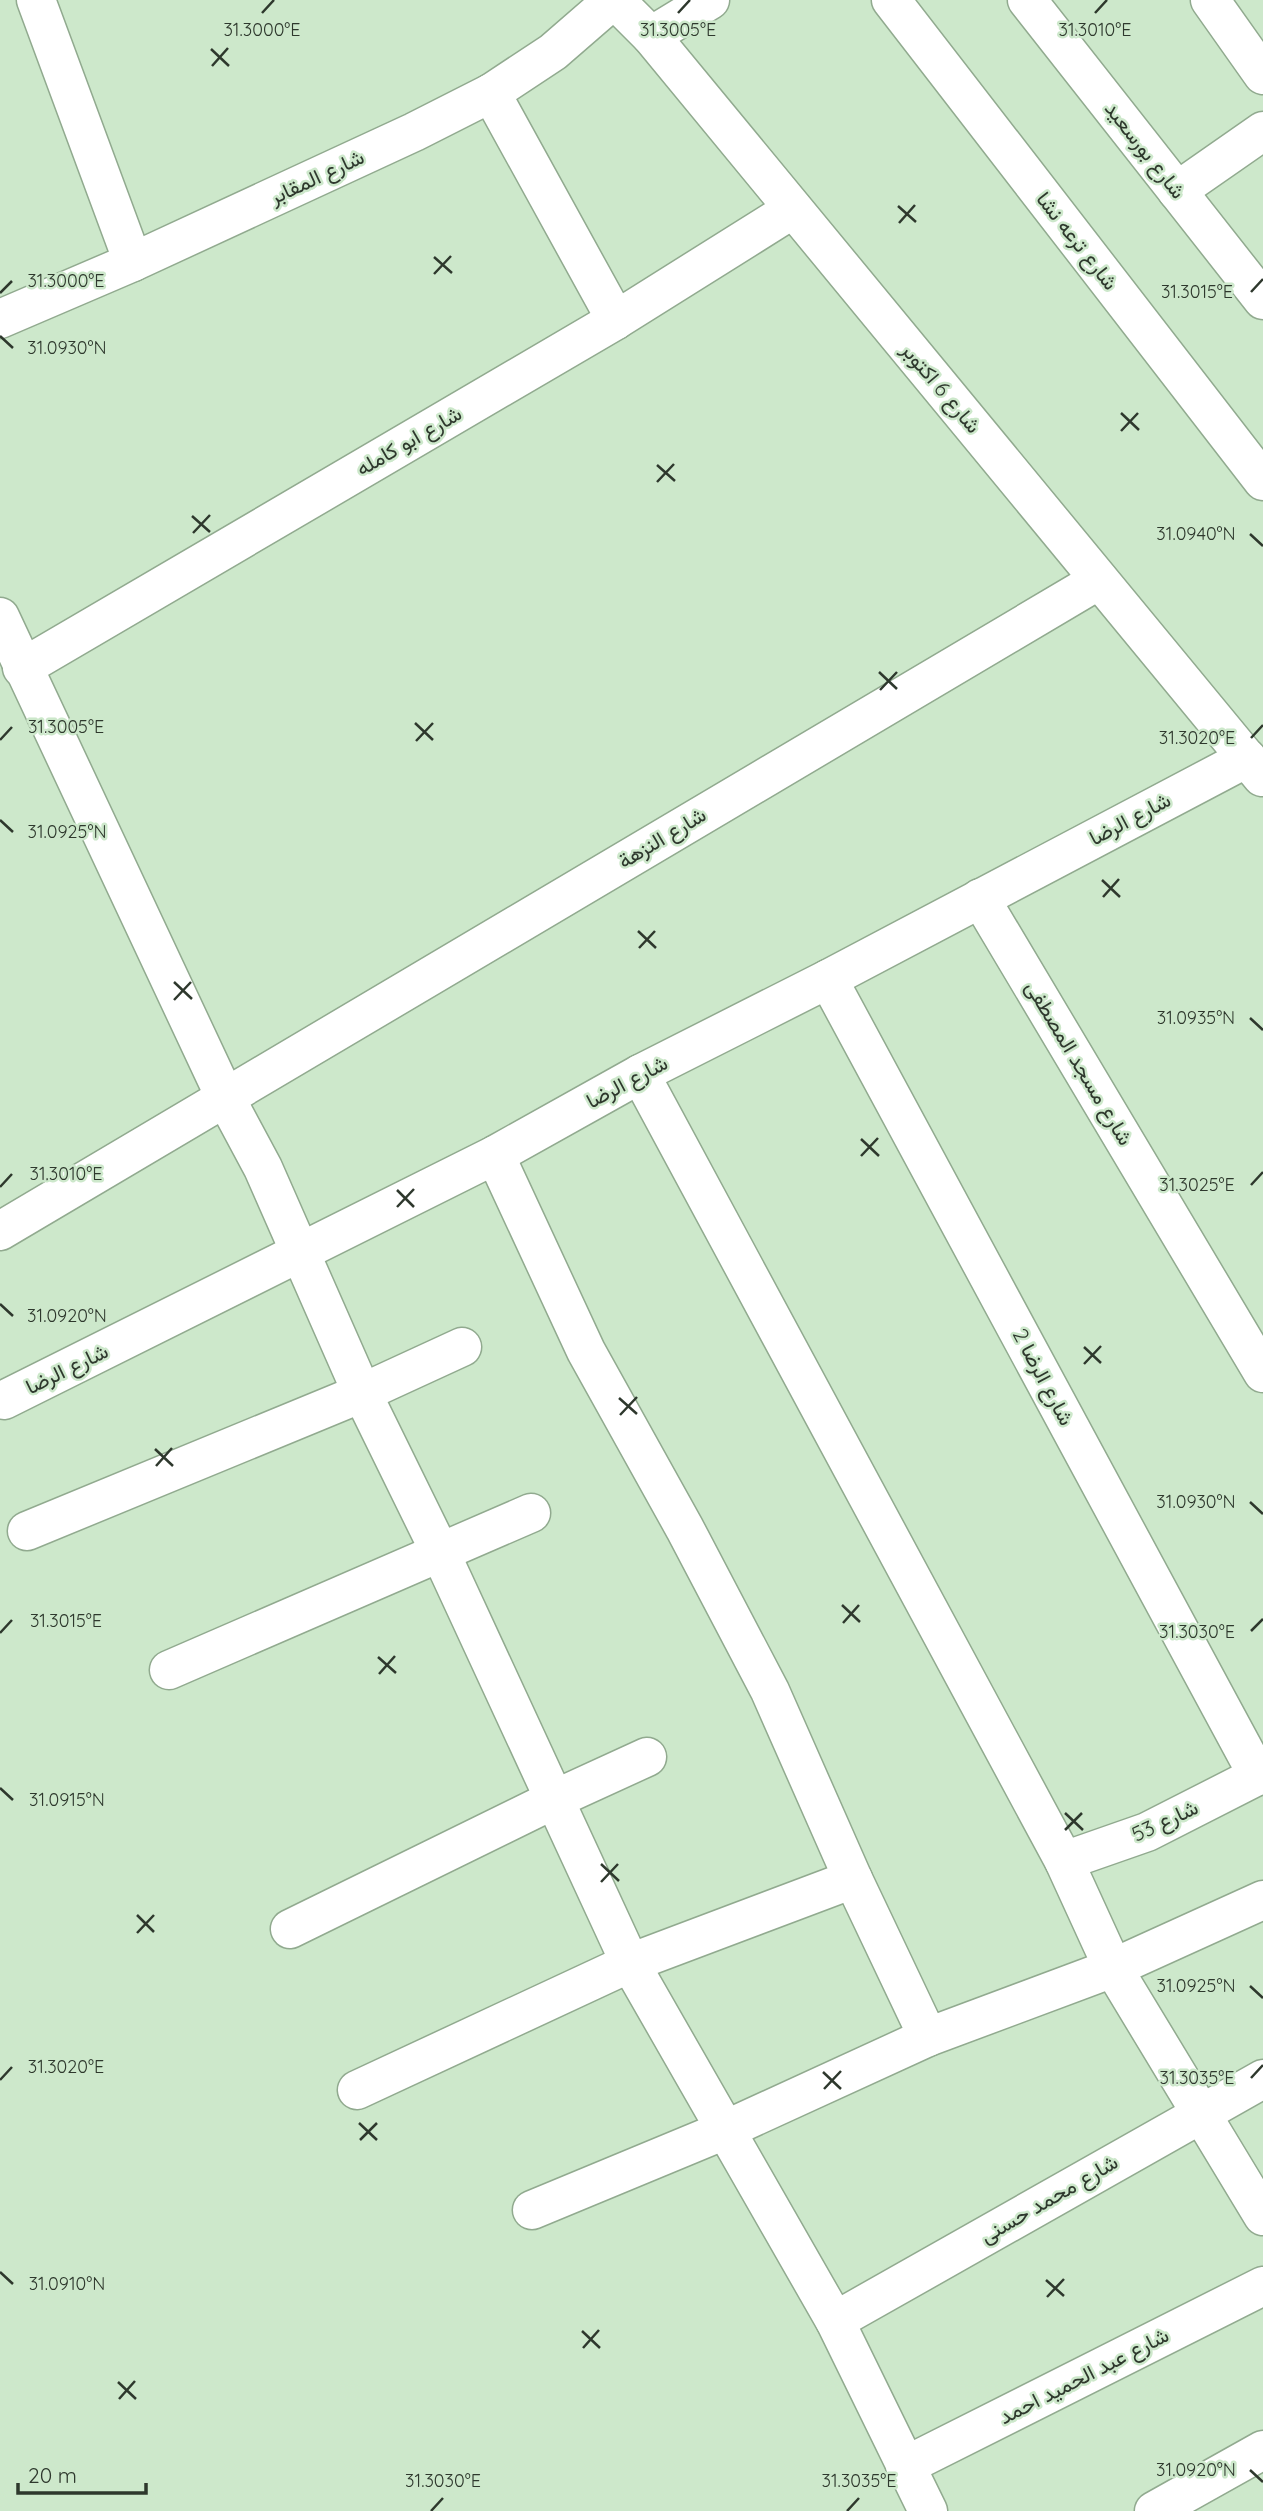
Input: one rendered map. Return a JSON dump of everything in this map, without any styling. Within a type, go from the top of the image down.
[{"type":"street","points":[[36,0],[133,262]]},
{"type":"street","name":"شارع المقابر","points":[[0,319],[133,262],[414,132],[491,93],[553,52],[614,0]]},
{"type":"street","name":"شارع 6 اكتوبر","points":[[614,0],[651,36],[1255,768]]},
{"type":"street","points":[[651,36],[710,0]]},
{"type":"street","name":"شارع ترعه نشا","points":[[891,0],[1263,481]]},
{"type":"street","name":"شارع بورسعيد","points":[[1027,0],[1263,300]]},
{"type":"street","points":[[1210,0],[1263,75]]},
{"type":"street","points":[[491,93],[616,320]]},
{"type":"street","points":[[1177,191],[1263,131]]},
{"type":"street","name":"شارع ابو كامله","points":[[22,668],[616,320],[793,209]]},
{"type":"street","name":"شارع النزهة","points":[[0,1231],[1099,580]]},
{"type":"street","points":[[0,617],[225,1097],[263,1168],[362,1393],[440,1552],[630,1963],[835,2321],[928,2511]]},
{"type":"street","name":"شارع الرضا","points":[[4,1400],[495,1155],[640,1074],[980,898],[1255,768]]},
{"type":"street","name":"شارع مسجد المصطفى","points":[[980,898],[1263,1373]]},
{"type":"street","name":"شارع الرضا 2","points":[[828,979],[1261,1774]]},
{"type":"street","points":[[640,1074],[1064,1861],[1113,1968],[1263,2216]]},
{"type":"street","points":[[495,1155],[586,1351],[685,1528],[770,1691],[853,1879],[928,2037]]},
{"type":"street","points":[[27,1531],[362,1393],[461,1347]]},
{"type":"street","points":[[169,1670],[531,1513]]},
{"type":"street","points":[[290,1929],[647,1757]]},
{"type":"street","name":"شارع 53","points":[[1064,1861],[1147,1832],[1261,1774]]},
{"type":"street","points":[[357,2090],[630,1963],[853,1879]]},
{"type":"street","points":[[531,2210],[725,2130],[928,2037],[1113,1968],[1263,1900]]},
{"type":"street","name":"شارع محمد حسنى","points":[[835,2321],[1263,2079]]},
{"type":"street","name":"شارع عبد الحميد احمد","points":[[905,2466],[1263,2286]]},
{"type":"street","points":[[1154,2511],[1263,2450]]}]
